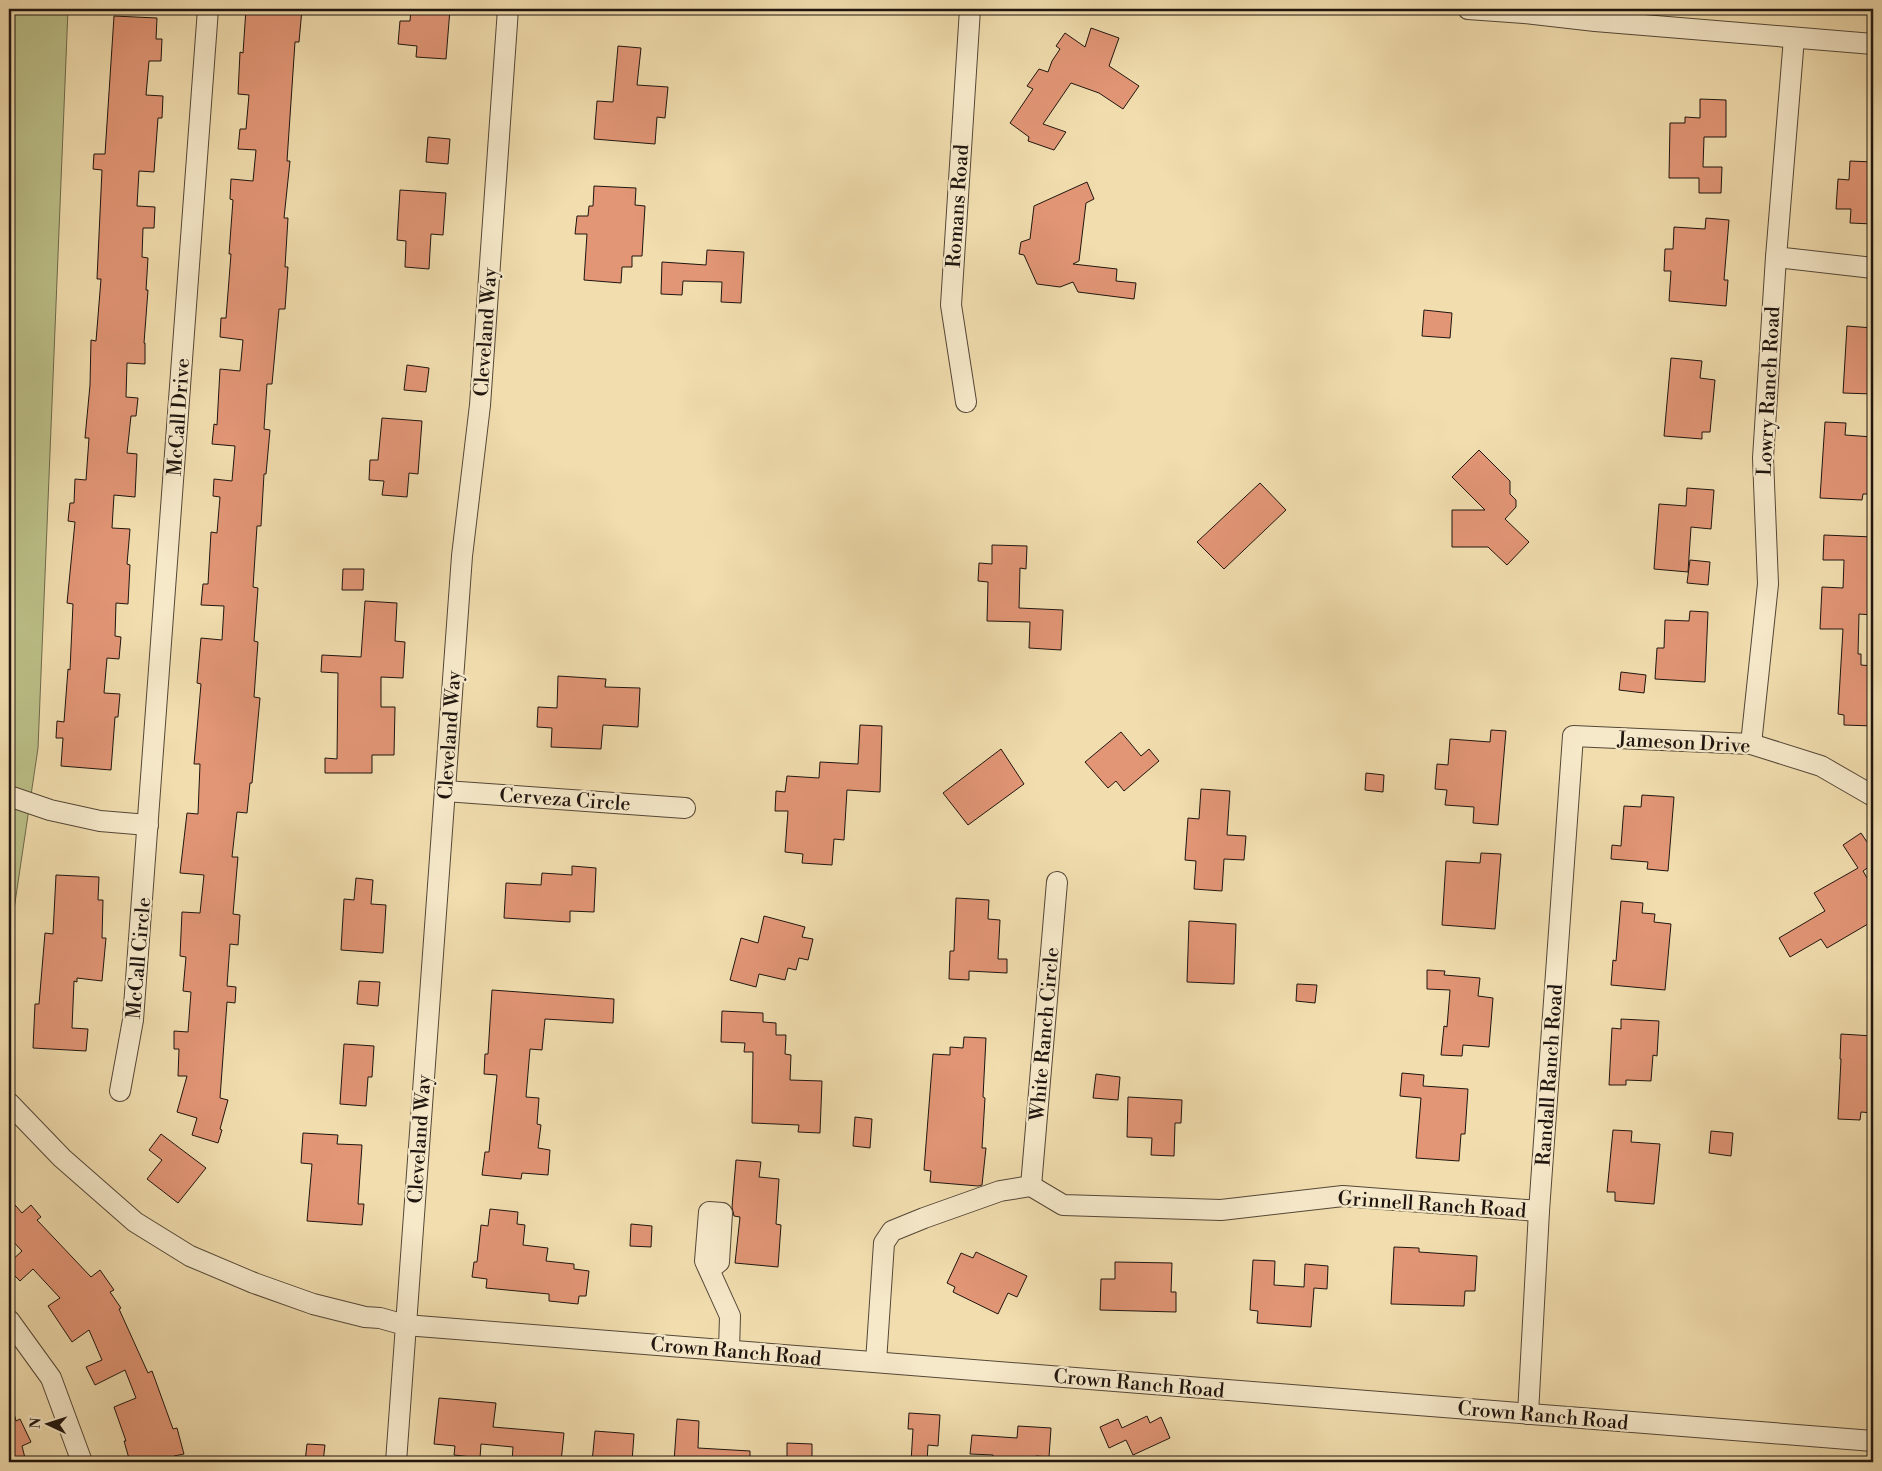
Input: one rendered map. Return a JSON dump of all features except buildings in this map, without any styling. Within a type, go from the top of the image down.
[{"type":"street","name":"McCall Drive","points":[[148,825],[208,9]]},
{"type":"street","name":"Cleveland Way","points":[[396,1462],[462,556],[480,405],[508,9]]},
{"type":"street","name":"Romans Road","points":[[966,402],[951,305],[970,9]]},
{"type":"street","points":[[1468,9],[1596,15],[1794,38],[1873,44]]},
{"type":"street","name":"Lowry Ranch Road","points":[[1750,744],[1768,584],[1762,458],[1794,38]]},
{"type":"street","points":[[1776,257],[1873,268]]},
{"type":"street","name":"Jameson Drive","points":[[1573,736],[1750,744],[1821,766],[1873,796]]},
{"type":"street","name":"Randall Ranch Road","points":[[1528,1414],[1539,1211],[1573,736]]},
{"type":"street","name":"Cerveza Circle","points":[[445,791],[685,808]]},
{"type":"street","points":[[9,796],[50,810],[100,821],[148,825]]},
{"type":"street","name":"McCall Circle","points":[[120,1091],[133,1020],[148,825]]},
{"type":"street","name":"White Ranch Circle","points":[[1031,1186],[1057,882]]},
{"type":"street","name":"Crown Ranch Road","points":[[9,1103],[62,1158],[136,1222],[190,1256],[254,1283],[313,1304],[405,1325],[1873,1441]]},
{"type":"street","points":[[876,1362],[884,1243],[892,1231],[1000,1191],[1031,1186]]},
{"type":"street","name":"Grinnell Ranch Road","points":[[1031,1186],[1063,1205],[1221,1210],[1342,1196],[1539,1211]]},
{"type":"street","points":[[710,1270],[730,1316],[729,1350]]},
{"type":"street","points":[[9,1320],[51,1378],[82,1462]]},
{"type":"green space","points":[[9,9],[68,9],[38,748],[9,943]]}]
